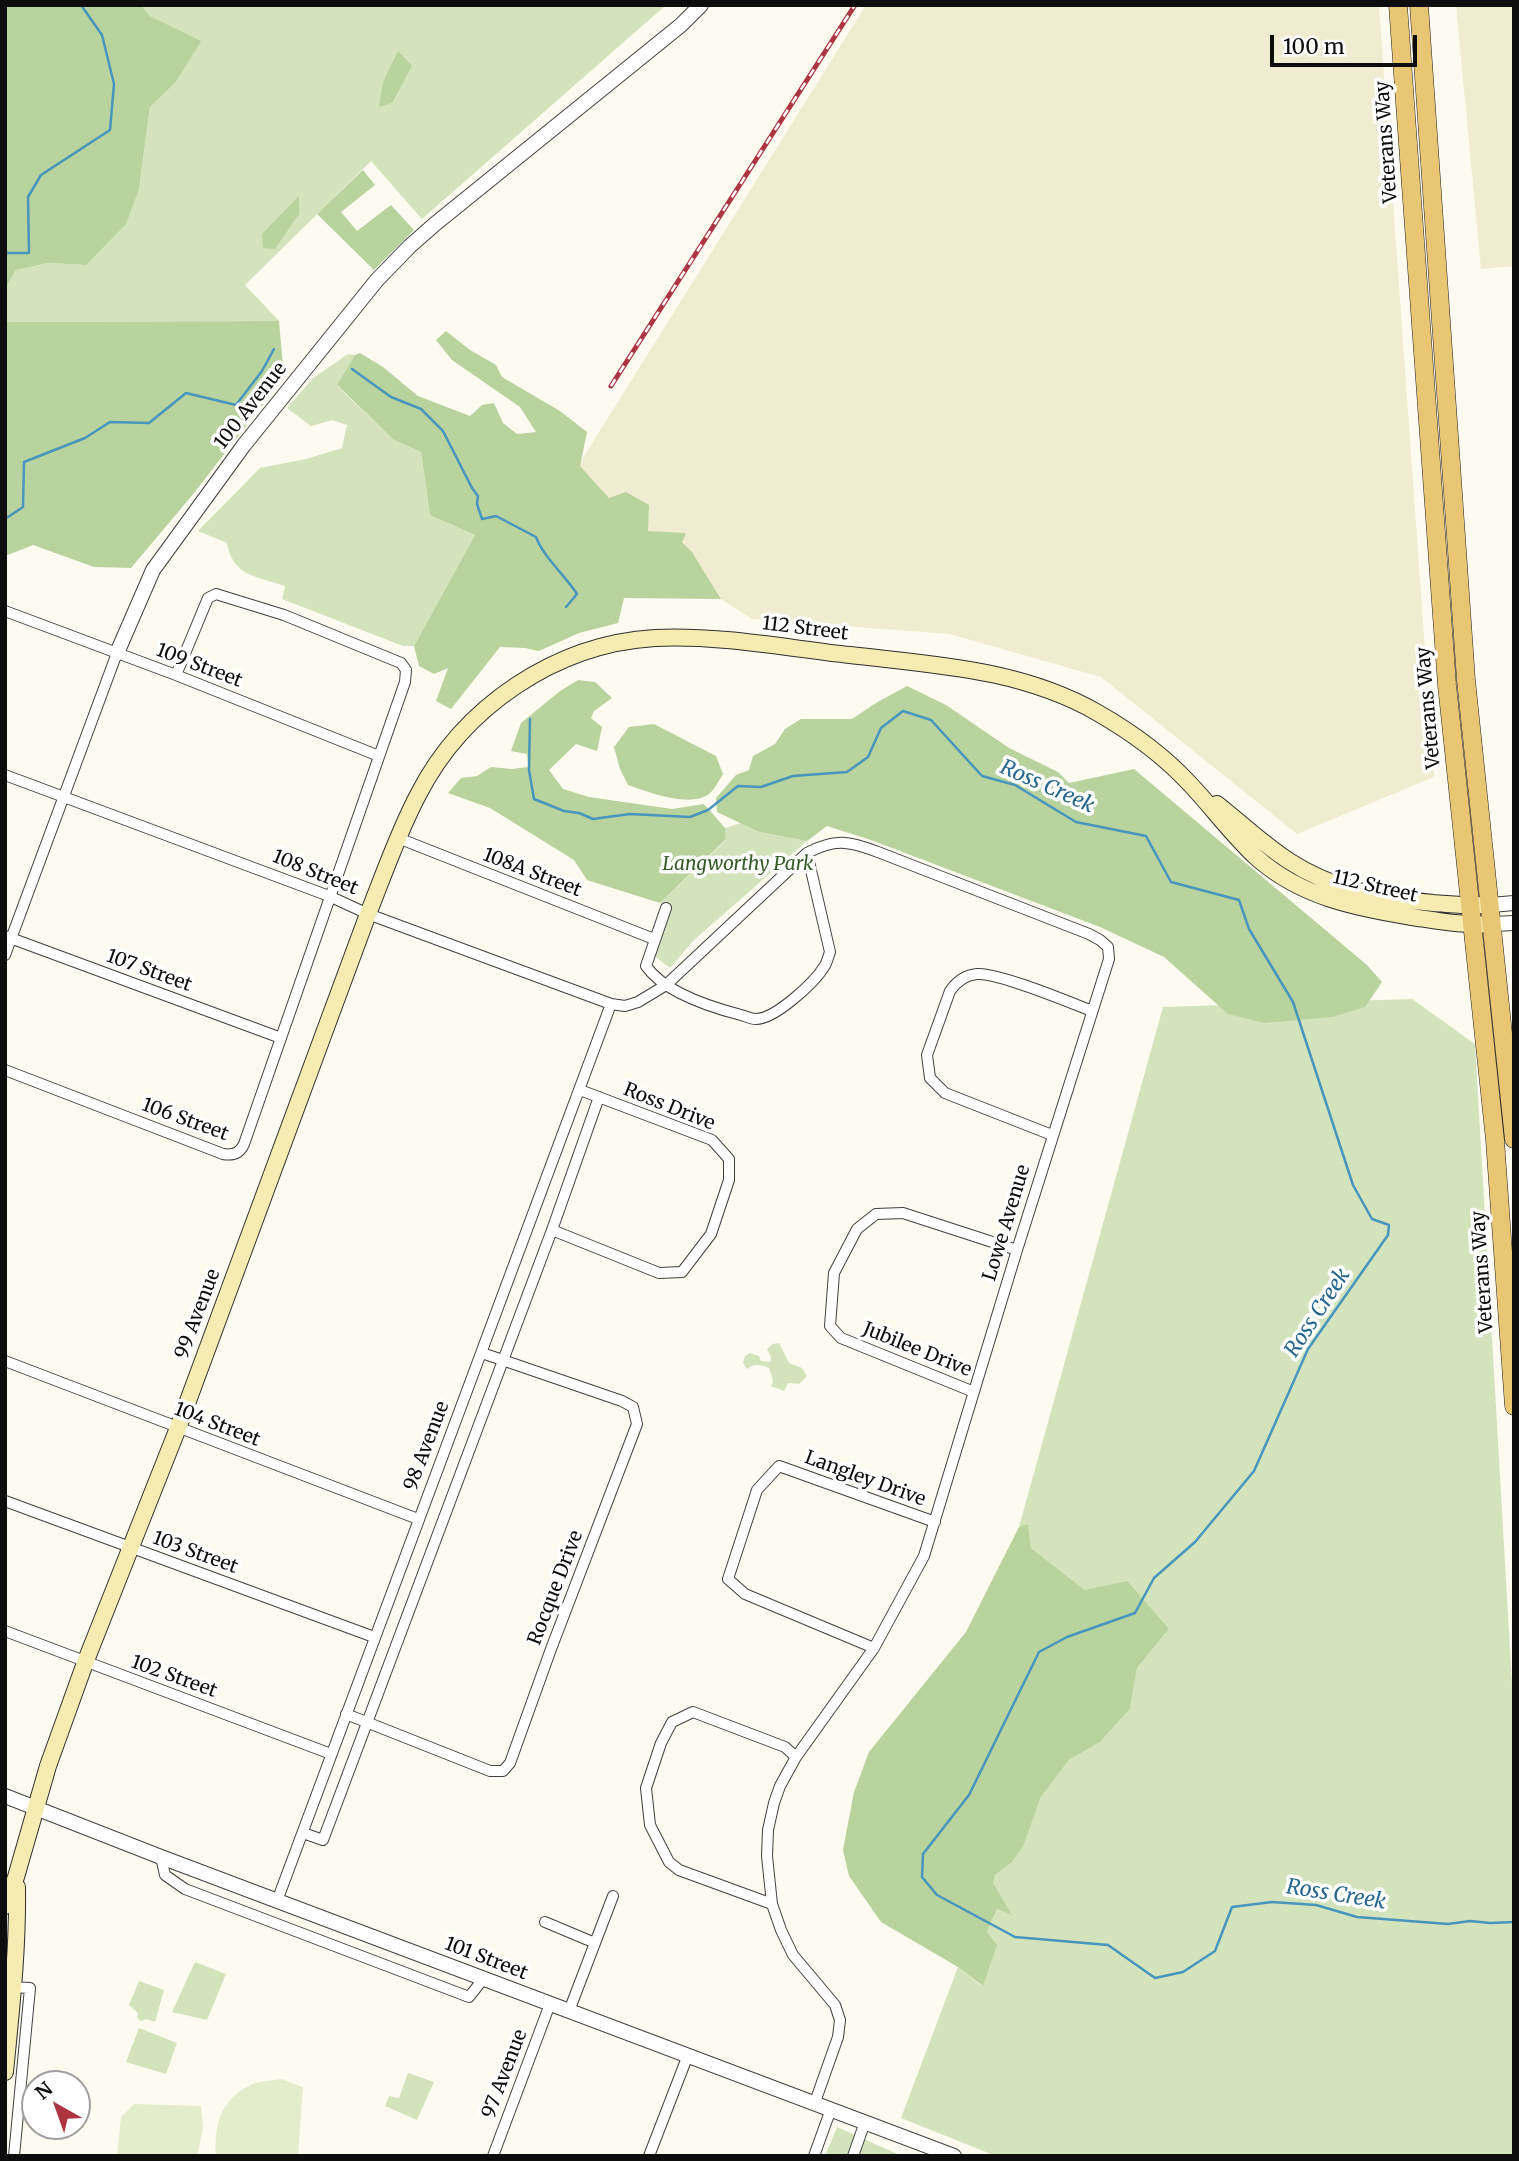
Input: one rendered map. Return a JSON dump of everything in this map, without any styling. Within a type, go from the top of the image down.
[{"type":"main road","name":"Veterans Way","points":[[1398,5],[1447,685],[1495,1140],[1514,1406]]},
{"type":"main road","name":"Veterans Way","points":[[1419,5],[1466,681],[1514,1139]]},
{"type":"main road","name":"112 Street","points":[[432,771],[467,726],[500,696],[536,673],[565,659],[635,640],[724,640],[966,668],[1016,679],[1058,693],[1096,711],[1151,748],[1273,850],[1330,883],[1403,900],[1470,906],[1491,905]]},
{"type":"main road","name":"99 Avenue","points":[[5,1906],[35,1808],[85,1663],[178,1429],[368,914],[398,838],[432,771]]},
{"type":"main road","name":"112 Street","points":[[1188,781],[1254,855],[1277,874],[1306,890],[1350,906],[1471,926],[1493,924]]},
{"type":"main road","name":"99 Avenue","points":[[5,2073],[9,1987],[17,1916],[16,1877]]},
{"type":"street","name":"100 Avenue","points":[[5,955],[8,937],[64,797],[117,653],[153,570],[244,445],[377,281],[410,246],[681,25],[701,5]]},
{"type":"street","points":[[176,675],[208,598],[216,594],[284,615],[405,667],[405,682],[281,1038]]},
{"type":"street","name":"109 Street","points":[[5,611],[176,675],[379,756]]},
{"type":"street","name":"108 Street","points":[[5,775],[611,1004]]},
{"type":"street","name":"108A Street","points":[[398,838],[654,939]]},
{"type":"street","name":"Lowe Avenue","points":[[611,1004],[625,1006],[638,1002],[666,985],[807,853],[835,842],[853,842],[1095,937],[1108,947],[1110,955],[1052,1135],[924,1556],[874,1648],[796,1757],[774,1803],[766,1856],[772,1904],[793,1955],[835,2005],[840,2020],[838,2037],[815,2102]]},
{"type":"street","points":[[666,908],[646,966],[650,973],[666,985],[711,1007],[757,1019],[779,1011],[825,967],[830,952],[807,853]]},
{"type":"street","name":"112 Street","points":[[1491,905],[1514,903]]},
{"type":"street","name":"112 Street","points":[[1493,924],[1514,923]]},
{"type":"street","name":"107 Street","points":[[8,937],[281,1038]]},
{"type":"street","points":[[1052,1135],[946,1093],[930,1077],[927,1055],[930,1044],[950,991],[957,982],[972,975],[993,975],[1092,1011]]},
{"type":"street","name":"98 Avenue","points":[[277,1901],[611,1004]]},
{"type":"street","name":"106 Street","points":[[5,1070],[230,1156],[244,1144],[281,1038]]},
{"type":"street","name":"Ross Drive","points":[[552,1230],[659,1272],[682,1272],[711,1234],[729,1180],[729,1159],[712,1140],[580,1090]]},
{"type":"street","points":[[303,1833],[323,1840],[552,1230],[599,1097]]},
{"type":"street","name":"Jubilee Drive","points":[[974,1392],[841,1338],[830,1326],[834,1273],[857,1230],[876,1214],[903,1213],[1017,1250]]},
{"type":"street","name":"Rocque Drive","points":[[346,1714],[490,1771],[503,1771],[510,1763],[637,1424],[633,1407],[482,1353]]},
{"type":"street","name":"104 Street","points":[[5,1361],[418,1519]]},
{"type":"street","name":"Langley Drive","points":[[874,1648],[745,1594],[728,1579],[757,1490],[779,1466],[935,1522]]},
{"type":"street","name":"103 Street","points":[[5,1501],[374,1637]]},
{"type":"street","name":"102 Street","points":[[5,1631],[331,1754]]},
{"type":"street","points":[[772,1904],[669,1862],[650,1825],[646,1788],[661,1743],[672,1721],[693,1712],[785,1747],[796,1757]]},
{"type":"street","name":"101 Street","points":[[5,1796],[954,2156]]},
{"type":"street","points":[[161,1857],[165,1875],[185,1889],[369,1960],[469,1997],[484,1978]]},
{"type":"street","points":[[569,2011],[613,1896]]},
{"type":"street","points":[[545,1922],[595,1943]]},
{"type":"street","points":[[9,1987],[30,1988],[14,2156]]},
{"type":"street","name":"97 Avenue","points":[[492,2156],[550,2004]]},
{"type":"street","points":[[649,2156],[688,2055]]},
{"type":"street","points":[[814,2156],[831,2109]]},
{"type":"street","points":[[853,2156],[865,2122]]},
{"type":"shaded area","points":[[866,5],[1379,5],[1434,777],[1297,834],[1101,677],[950,634],[752,619],[721,599],[692,552],[682,542],[648,531],[609,498],[579,466]]},
{"type":"shaded area","points":[[1456,5],[1514,5],[1514,266],[1481,269]]},
{"type":"green space","points":[[5,5],[141,5],[150,16],[201,41],[176,82],[150,107],[139,189],[126,224],[86,265],[48,263],[16,270],[5,289]]},
{"type":"green space","points":[[141,5],[666,5],[422,219],[371,161],[245,285],[279,321],[5,322],[5,289],[16,270],[48,263],[86,265],[139,189],[150,107],[176,82],[200,41],[150,16]]},
{"type":"green space","points":[[398,51],[412,66],[392,103],[379,107],[383,82]]},
{"type":"green space","points":[[363,170],[375,185],[341,212],[357,231],[391,205],[414,230],[374,270],[317,214]]},
{"type":"green space","points":[[299,196],[299,214],[275,249],[263,248],[262,234]]},
{"type":"green space","points":[[279,321],[284,377],[194,493],[131,568],[94,567],[33,545],[5,556],[5,322]]},
{"type":"green space","points":[[446,331],[470,350],[496,365],[502,377],[560,411],[587,432],[580,466],[609,498],[626,492],[649,505],[648,531],[686,533],[682,542],[692,552],[721,599],[624,598],[618,623],[579,633],[539,651],[500,647],[451,709],[436,701],[448,668],[434,674],[419,666],[414,646],[475,535],[430,515],[421,452],[394,440],[337,385],[355,355],[360,353],[383,367],[418,396],[470,416],[482,405],[494,403],[503,423],[517,434],[536,432],[520,407],[452,360],[436,340]]},
{"type":"green space","points":[[348,354],[355,355],[337,386],[394,440],[421,452],[430,515],[475,535],[414,646],[403,646],[282,599],[285,586],[248,574],[235,563],[227,543],[198,531],[260,468],[306,459],[342,448],[347,425],[332,420],[311,426],[287,408],[313,378]]},
{"type":"green space","points":[[578,680],[595,682],[612,698],[594,711],[591,718],[602,727],[597,751],[576,744],[549,770],[563,789],[589,797],[672,809],[704,804],[725,828],[726,839],[660,903],[587,880],[574,860],[490,808],[448,793],[461,778],[477,776],[491,767],[528,767],[527,754],[511,751],[521,723]]},
{"type":"green space","points":[[907,686],[946,705],[1009,748],[1058,772],[1069,783],[1134,769],[1367,965],[1382,982],[1365,1007],[1332,1017],[1265,1023],[1228,1014],[1164,957],[1100,927],[871,840],[827,826],[807,841],[759,832],[717,812],[716,798],[736,775],[749,770],[753,756],[775,744],[785,729],[801,719],[852,719]]},
{"type":"green space","points":[[654,724],[716,756],[723,774],[710,793],[702,798],[681,799],[628,785],[614,747],[629,727]]},
{"type":"green space","name":"Langworthy Park","points":[[741,823],[759,832],[807,841],[693,941],[670,968],[653,955],[667,909],[660,903],[726,840],[725,828]]},
{"type":"green space","points":[[1412,999],[1475,1044],[1514,1718],[1514,2156],[996,2156],[901,2118],[958,1967],[982,1986],[987,1932],[997,1909],[1011,1914],[992,1883],[995,1875],[1011,1863],[1023,1847],[1041,1797],[1069,1760],[1100,1742],[1130,1709],[1137,1668],[1169,1629],[1085,1590],[1031,1548],[1028,1525],[1019,1527],[1163,1007]]},
{"type":"green space","points":[[779,1343],[789,1363],[802,1368],[807,1376],[799,1384],[788,1383],[784,1391],[771,1386],[773,1381],[769,1368],[758,1365],[747,1369],[743,1363],[745,1356],[750,1353],[759,1356],[761,1361],[770,1362],[767,1349]]},
{"type":"green space","points":[[1028,1524],[1031,1548],[1085,1590],[1127,1581],[1169,1629],[1137,1668],[1130,1709],[1100,1742],[1069,1760],[1041,1797],[1023,1847],[1011,1863],[995,1875],[993,1883],[1012,1915],[997,1909],[987,1932],[997,1945],[983,1986],[958,1967],[881,1922],[849,1876],[843,1850],[854,1792],[869,1752],[966,1632],[1019,1527]]},
{"type":"green space","points":[[195,1962],[226,1974],[207,2020],[172,2012]]},
{"type":"green space","points":[[139,1981],[164,1990],[155,2022],[147,2019],[140,2021],[138,2013],[129,2005]]},
{"type":"green space","points":[[139,2028],[177,2043],[166,2074],[126,2062]]},
{"type":"green space","points":[[408,2073],[434,2082],[417,2120],[385,2106],[389,2096],[399,2098]]},
{"type":"green space","points":[[281,2079],[303,2087],[298,2154],[216,2156],[216,2134],[225,2106],[239,2092],[253,2084]]},
{"type":"green space","points":[[134,2104],[201,2106],[203,2128],[197,2156],[117,2156],[121,2117]]},
{"type":"green space","points":[[837,2127],[902,2156],[825,2156]]},
{"type":"waterway","name":"Ross Creek","points":[[5,253],[29,253],[28,197],[41,175],[110,130],[114,84],[102,35],[81,5]]},
{"type":"waterway","name":"Ross Creek","points":[[5,519],[23,507],[24,462],[85,438],[110,422],[149,423],[186,393],[236,405],[262,371],[274,349]]},
{"type":"waterway","name":"Ross Creek","points":[[352,369],[391,397],[421,409],[443,431],[478,496],[477,504],[482,519],[496,516],[536,537],[544,552],[577,594],[566,607]]},
{"type":"waterway","name":"Ross Creek","points":[[530,719],[529,770],[534,799],[593,819],[630,814],[690,817],[708,810],[738,786],[761,787],[793,776],[847,772],[868,757],[881,728],[903,711],[931,720],[982,776],[1015,785],[1076,822],[1146,836],[1171,882],[1239,900],[1249,929],[1293,1002],[1353,1185],[1372,1219],[1389,1225],[1388,1235],[1308,1349],[1254,1471],[1195,1542],[1154,1578],[1135,1613],[1067,1637],[1039,1652],[969,1795],[923,1854],[922,1877],[937,1895],[1015,1937],[1108,1945],[1155,1978],[1183,1972],[1215,1951],[1232,1907],[1272,1902],[1316,1905],[1357,1917],[1448,1924],[1470,1921],[1514,1922]]},
{"type":"railway","points":[[611,386],[855,5]]}]
